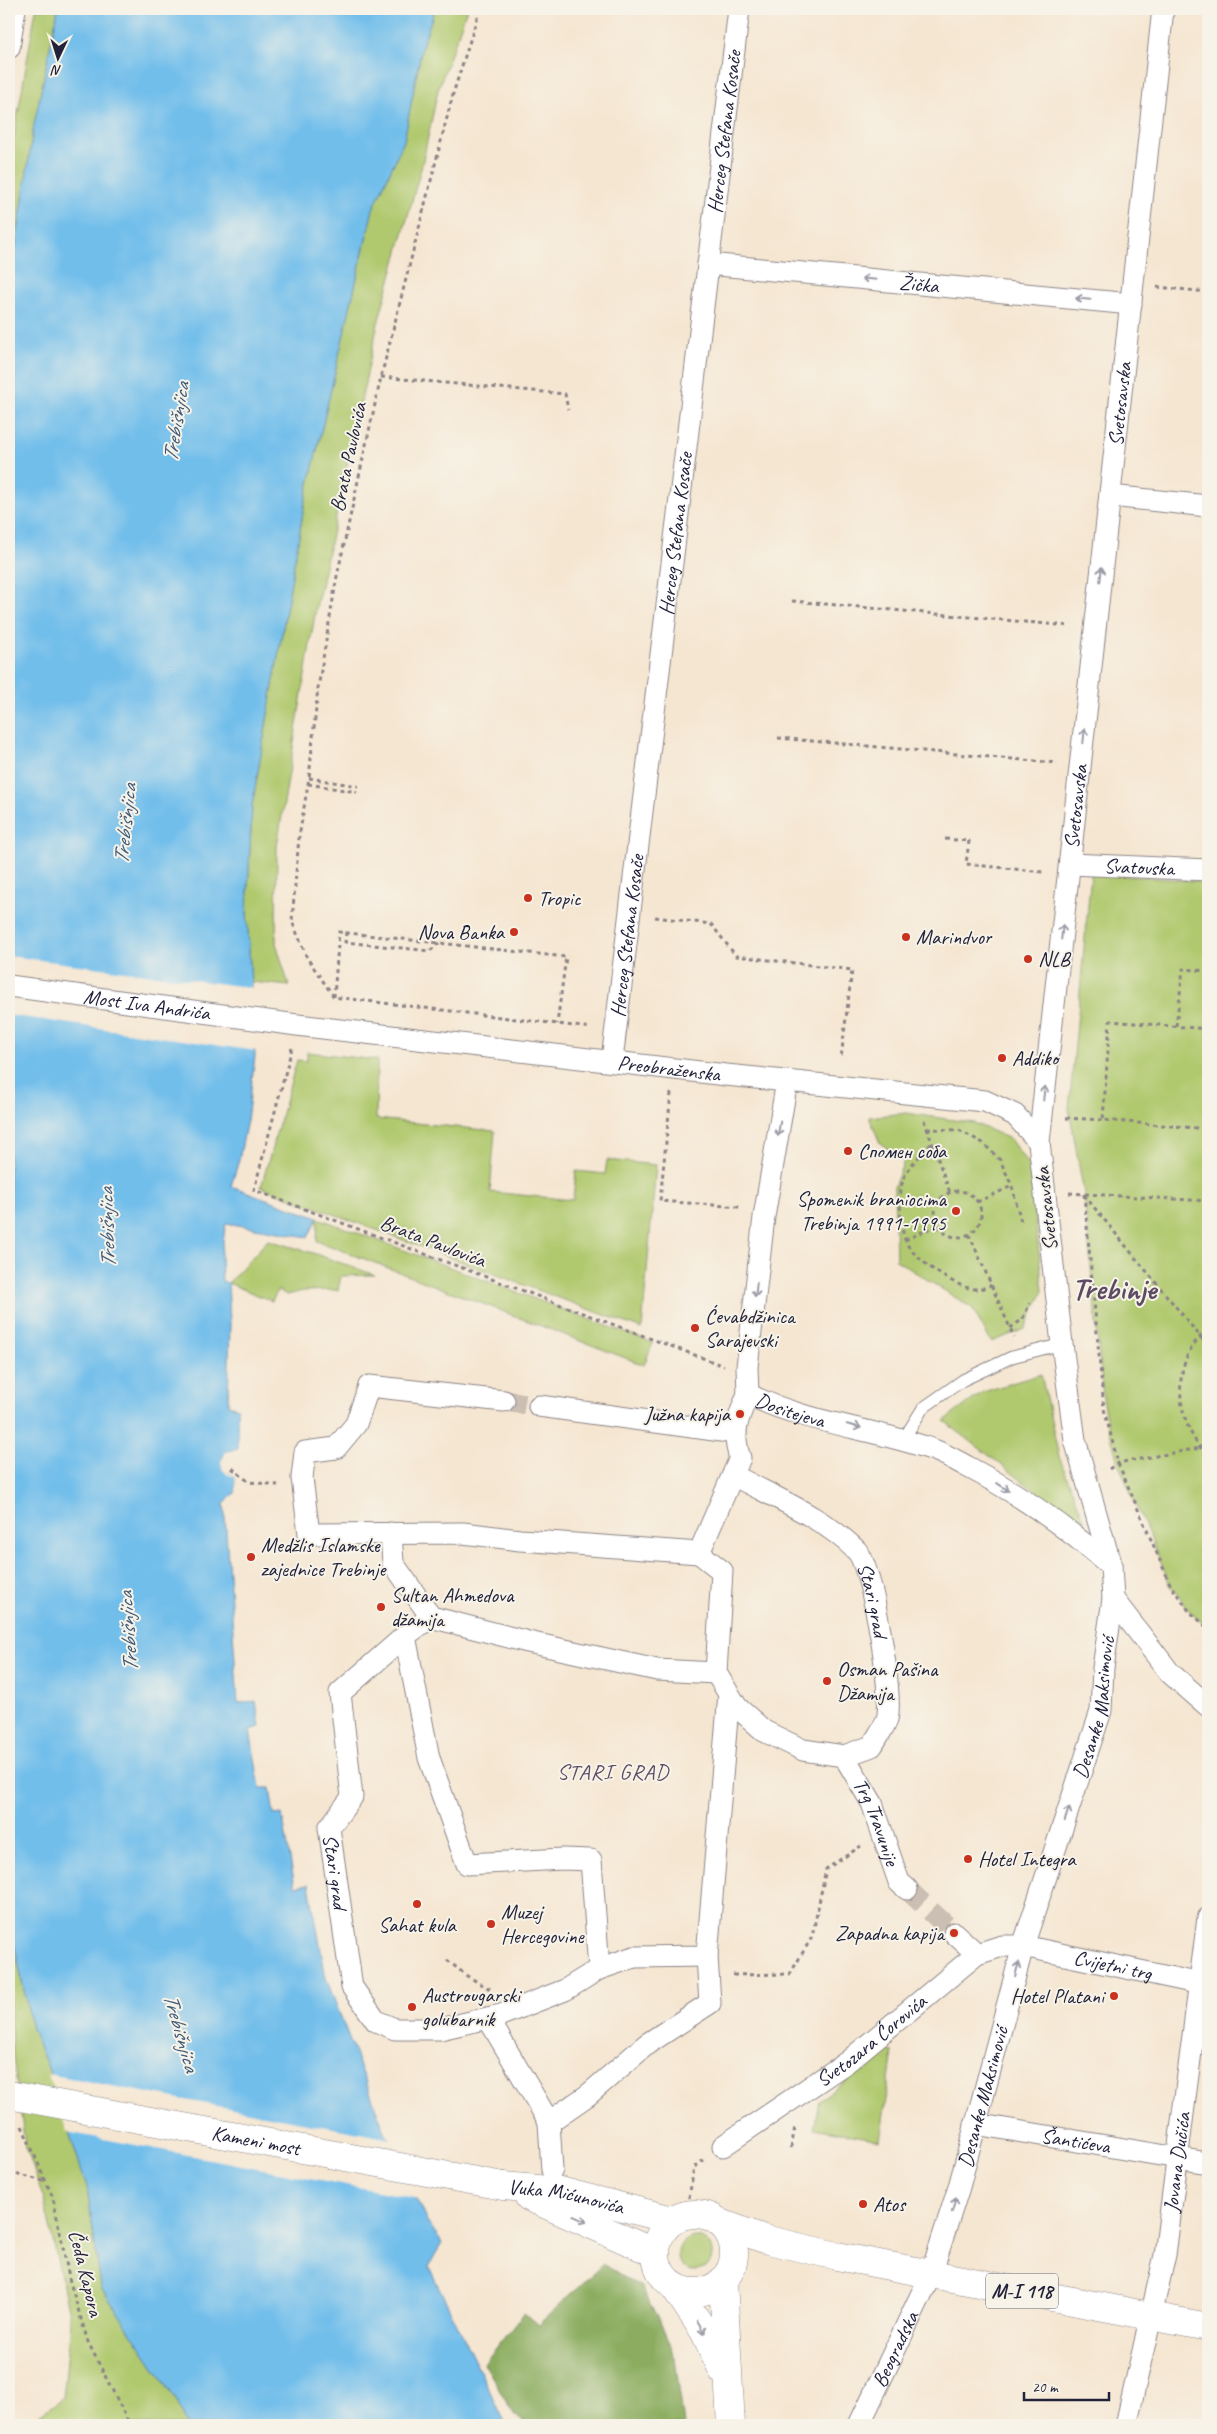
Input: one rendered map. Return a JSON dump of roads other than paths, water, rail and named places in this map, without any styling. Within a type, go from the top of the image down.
[{"type":"main road","name":"Kameni most","points":[[9,2095],[503,2186]]},
{"type":"main road","name":"Vuka Mićunovića","points":[[503,2186],[560,2191],[681,2210]]},
{"type":"main road","name":"Vuka Mićunovića","points":[[503,2186],[655,2253]]},
{"type":"main road","name":"M-I 118","points":[[681,2210],[685,2215],[698,2214],[710,2216],[721,2223],[764,2239],[837,2256],[1208,2327]]},
{"type":"main road","points":[[681,2210],[664,2228],[657,2240],[655,2253],[657,2266],[664,2278],[674,2286],[704,2332],[727,2379]]},
{"type":"main road","points":[[721,2223],[729,2233],[734,2245],[728,2269],[726,2308],[727,2379],[731,2425]]},
{"type":"main road","name":"M-I 118","points":[[674,2286],[686,2292],[700,2292],[712,2288],[728,2269],[757,2253],[782,2252],[837,2256]]},
{"type":"street","points":[[9,48],[15,9]]},
{"type":"street","name":"Herceg Stefana Kosače","points":[[612,1060],[740,9]]},
{"type":"street","name":"Svetosavska","points":[[1113,1599],[1111,1566],[1075,1440],[1039,1142],[1164,9]]},
{"type":"street","name":"Žička","points":[[708,264],[1132,294]]},
{"type":"street","points":[[1110,496],[1208,506]]},
{"type":"street","name":"Svatovska","points":[[1070,864],[1208,870]]},
{"type":"street","name":"Most Iva Andrića","points":[[9,986],[289,1031]]},
{"type":"street","name":"Preobraženska","points":[[289,1031],[612,1060],[787,1081],[985,1101],[1016,1115],[1039,1142]]},
{"type":"street","name":"Dositejeva","points":[[787,1081],[766,1209],[748,1384],[774,1407],[936,1450],[992,1480],[1069,1530],[1111,1566]]},
{"type":"street","points":[[699,1553],[740,1458],[734,1440],[748,1384]]},
{"type":"street","points":[[391,1533],[393,1564],[432,1617],[528,1642],[657,1670],[716,1673],[722,1571],[699,1553],[520,1540],[463,1533],[391,1533],[309,1534],[302,1478],[305,1452],[336,1448],[356,1424],[369,1386],[504,1401]]},
{"type":"street","points":[[539,1406],[736,1433]]},
{"type":"street","name":"Stari grad","points":[[716,1673],[737,1707],[764,1731],[803,1750],[844,1756],[872,1746],[887,1718],[885,1664],[872,1589],[858,1552],[822,1523],[733,1475]]},
{"type":"street","points":[[1113,1599],[1170,1673],[1208,1706]]},
{"type":"street","name":"Desanke Maksimović","points":[[931,2274],[959,2187],[1023,1946],[1101,1711],[1103,1668],[1113,1599]]},
{"type":"street","name":"Stari grad","points":[[432,1617],[405,1636],[340,1693],[352,1797],[329,1828],[352,1987],[376,2020],[395,2029],[440,2029],[488,2018],[565,1990],[599,1969],[634,1957],[707,1962]]},
{"type":"street","points":[[405,1636],[429,1758],[467,1864],[563,1859],[591,1860],[599,1969]]},
{"type":"street","points":[[549,2122],[588,2095],[647,2044],[710,2003],[707,1962],[729,1694]]},
{"type":"street","name":"Trg Travunije","points":[[844,1756],[872,1803],[899,1882],[907,1889]]},
{"type":"street","name":"Jovana Dučića","points":[[1126,2425],[1165,2255],[1208,1918]]},
{"type":"street","points":[[954,1933],[977,1954]]},
{"type":"street","name":"Svetozara Ćorovića","points":[[723,2146],[848,2062],[977,1954],[1002,1946],[1023,1946]]},
{"type":"street","name":"Cvijetni trg","points":[[1023,1946],[1201,1984]]},
{"type":"street","points":[[488,2018],[549,2122],[552,2170]]},
{"type":"street","name":"Šantićeva","points":[[975,2124],[1208,2162]]},
{"type":"street","name":"Beogradska","points":[[859,2425],[931,2274]]},
{"type":"lane","points":[[903,1440],[923,1408],[963,1380],[1012,1357],[1062,1344]]},
{"type":"water","name":"Trebišnjica","points":[[58,9],[435,9],[422,46],[404,141],[373,209],[305,501],[252,806],[247,912],[255,1056],[247,1120],[239,1160],[231,1186],[318,1218],[308,1237],[226,1223],[221,1254],[222,1281],[228,1283],[230,1322],[228,1405],[238,1408],[238,1450],[231,1450],[223,1456],[222,1469],[235,1476],[236,1492],[224,1503],[238,1703],[256,1701],[260,1727],[250,1730],[260,1788],[270,1788],[274,1815],[282,1814],[295,1886],[309,1884],[326,1978],[384,2129],[427,2222],[442,2243],[429,2267],[505,2422],[504,2425],[187,2425],[178,2403],[101,2287],[87,2187],[48,2068],[32,2029],[9,1918],[9,294],[33,130]]},
{"type":"tunnel","points":[[504,1401],[539,1406]]},
{"type":"tunnel","points":[[907,1889],[954,1933]]},
{"type":"place","name":"Tropic","points":[[528,898]]},
{"type":"place","name":"Nova Banka","points":[[514,932]]},
{"type":"place","name":"Marindvor","points":[[906,937]]},
{"type":"place","name":"NLB","points":[[1028,959]]},
{"type":"place","name":"Addiko","points":[[1002,1058]]},
{"type":"place","name":"Спомен соба","points":[[848,1151]]},
{"type":"place","name":"Spomenik braniocima Trebinja 1991-1995","points":[[956,1211]]},
{"type":"place","name":"Ćevabdžinica Sarajevski","points":[[695,1328]]},
{"type":"place","name":"Južna kapija","points":[[740,1414]]},
{"type":"place","name":"Medžlis Islamske zajednice Trebinje","points":[[251,1557]]},
{"type":"place","name":"Sultan Ahmedova džamija","points":[[381,1607]]},
{"type":"place","name":"Osman Pašina Džamija","points":[[827,1681]]},
{"type":"place","name":"Hotel Integra","points":[[968,1859]]},
{"type":"place","name":"Sahat kula","points":[[417,1904]]},
{"type":"place","name":"Muzej Hercegovine","points":[[491,1924]]},
{"type":"place","name":"Zapadna kapija","points":[[954,1933]]},
{"type":"place","name":"Hotel Platani","points":[[1114,1996]]},
{"type":"place","name":"Austrougarski golubarnik","points":[[412,2007]]},
{"type":"place","name":"Atos","points":[[863,2204]]},
{"type":"district","name":"Trebinje","points":[[1114,1288]]},
{"type":"district","name":"STARI GRAD","points":[[613,1771]]}]
